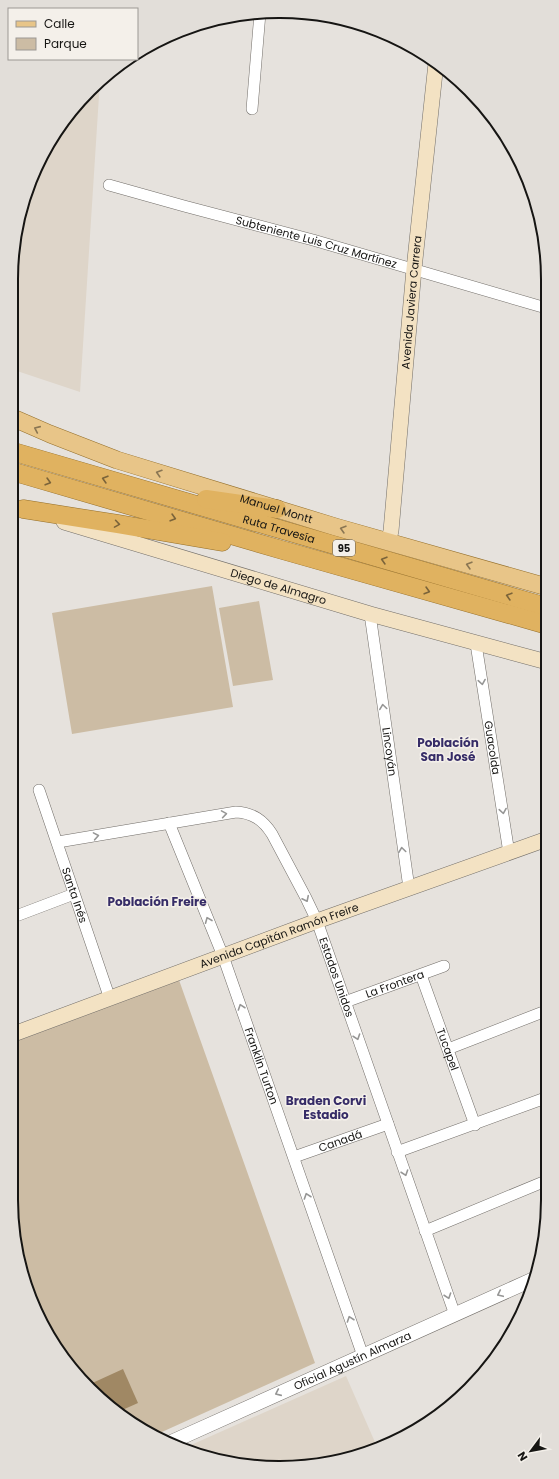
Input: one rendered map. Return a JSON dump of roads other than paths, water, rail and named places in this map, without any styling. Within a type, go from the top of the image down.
[{"type":"highway","name":"Ruta Travesía","points":[[18,453],[541,605]]},
{"type":"highway","name":"Ruta Travesía","points":[[18,473],[541,623]]},
{"type":"highway","points":[[142,490],[277,509]]},
{"type":"highway","points":[[18,507],[192,538],[282,550]]},
{"type":"main road","name":"Avenida Javiera Carrera","points":[[388,542],[391,531],[414,269],[435,69]]},
{"type":"main road","name":"Manuel Montt","points":[[18,420],[116,460],[388,542],[541,586]]},
{"type":"main road","name":"Diego de Almagro","points":[[18,507],[370,614],[541,660]]},
{"type":"main road","name":"Avenida Capitán Ramón Freire","points":[[18,1032],[317,921],[541,841]]},
{"type":"street","points":[[252,109],[259,19]]},
{"type":"street","name":"Subteniente Luis Cruz Martínez","points":[[109,185],[313,240],[541,307]]},
{"type":"street","name":"Lincoyán","points":[[370,614],[408,888]]},
{"type":"street","name":"Guacolda","points":[[476,644],[509,852]]},
{"type":"street","name":"Santa Inés","points":[[39,790],[58,842],[110,999]]},
{"type":"street","name":"Estados Unidos","points":[[58,842],[229,813],[243,812],[255,816],[261,820],[272,834],[317,921],[455,1315]]},
{"type":"street","name":"Franklin Turton","points":[[169,823],[223,956],[363,1356]]},
{"type":"street","points":[[18,915],[74,894]]},
{"type":"street","name":"La Frontera","points":[[345,1002],[444,966]]},
{"type":"street","name":"Tucapel","points":[[421,974],[475,1125]]},
{"type":"street","points":[[448,1049],[541,1013]]},
{"type":"street","points":[[398,1152],[541,1100]]},
{"type":"street","name":"Canadá","points":[[294,1157],[388,1124]]},
{"type":"street","points":[[425,1231],[541,1183]]},
{"type":"street","name":"Oficial Agustín Almarza","points":[[176,1440],[528,1282]]},
{"type":"district","name":"Población San José","points":[[448,750]]},
{"type":"district","name":"Población Freire","points":[[157,902]]},
{"type":"district","name":"Braden Corvi Estadio","points":[[326,1108]]}]
